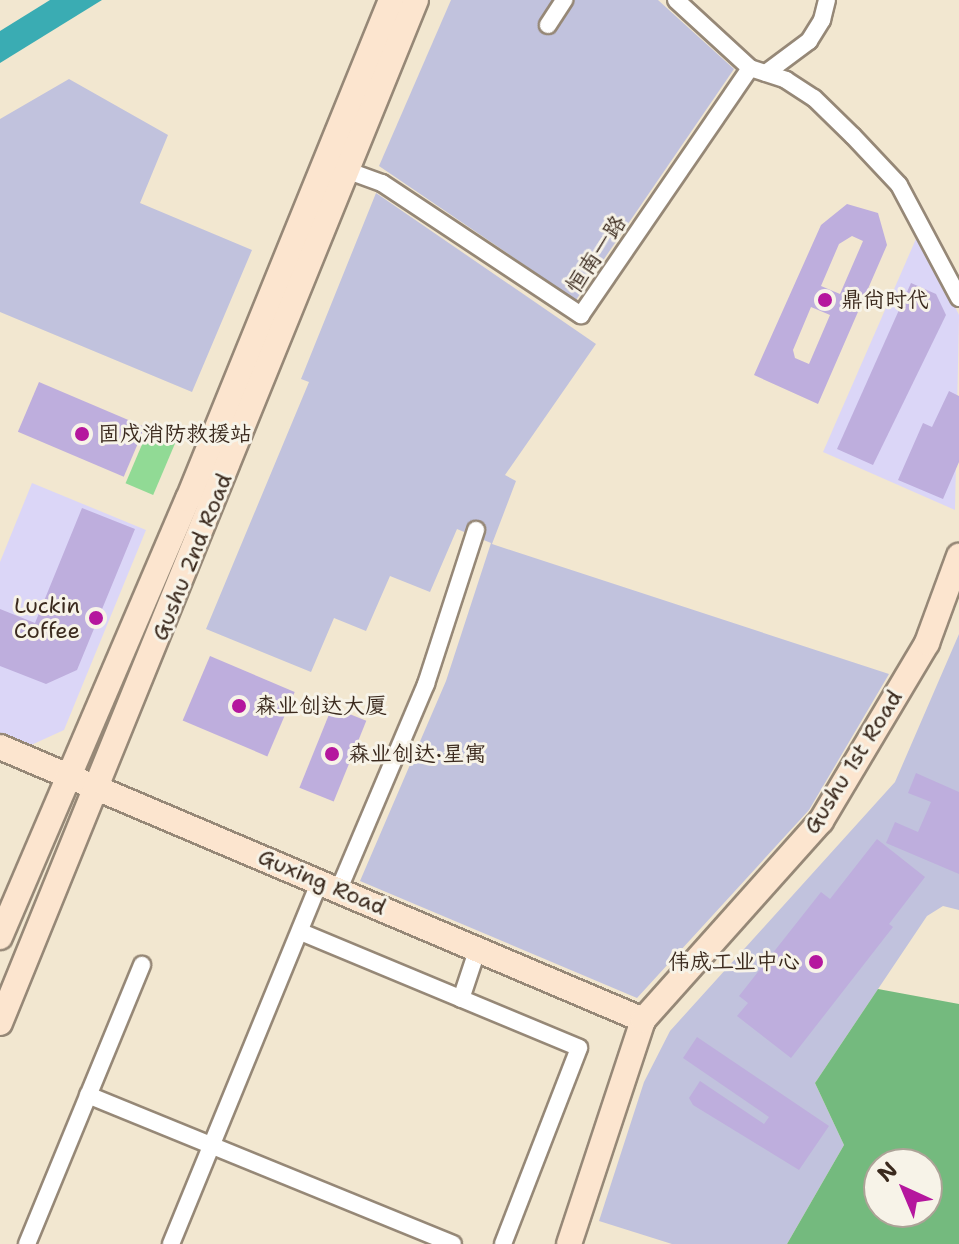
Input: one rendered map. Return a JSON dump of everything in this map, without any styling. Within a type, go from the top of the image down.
[{"type":"street","name":"Gushu 2nd Road","points":[[0,937],[188,499],[391,0]]},
{"type":"street","name":"Gushu 2nd Road","points":[[0,1023],[416,0]]},
{"type":"street","points":[[548,25],[564,0]]},
{"type":"street","points":[[676,0],[758,71],[814,98],[899,185],[959,298]]},
{"type":"street","points":[[758,71],[809,41],[822,20],[827,0]]},
{"type":"street","name":"恒南一路","points":[[346,170],[382,183],[581,315],[758,71]]},
{"type":"street","points":[[171,1244],[301,932],[329,885],[426,684],[476,530]]},
{"type":"street","name":"Gushu 1st Road","points":[[569,1244],[643,1020],[821,821],[927,643],[959,556]]},
{"type":"street","name":"Guxing Road","points":[[0,747],[643,1020]]},
{"type":"street","points":[[301,932],[579,1048],[503,1244]]},
{"type":"street","points":[[461,999],[478,948]]},
{"type":"street","points":[[27,1244],[142,965]]},
{"type":"street","points":[[88,1095],[453,1244]]},
{"type":"shaded area","points":[[451,0],[658,0],[734,69],[576,300],[379,166]]},
{"type":"shaded area","points":[[69,79],[168,135],[140,203],[252,250],[192,392],[0,312],[0,119]]},
{"type":"shaded area","points":[[376,193],[596,344],[505,475],[516,481],[492,544],[889,674],[809,810],[637,998],[360,881],[446,681],[491,543],[457,529],[430,592],[390,576],[366,631],[334,618],[311,672],[206,629],[309,382],[301,379]]},
{"type":"shaded area","points":[[919,232],[959,315],[955,510],[823,452]]},
{"type":"shaded area","points":[[32,483],[146,530],[64,730],[29,746],[0,733],[0,562]]},
{"type":"shaded area","points":[[959,634],[959,910],[943,906],[927,916],[815,1083],[844,1145],[787,1244],[672,1244],[599,1221],[644,1082],[670,1031],[895,782]]},
{"type":"green space","points":[[149,428],[177,440],[153,495],[126,483]]},
{"type":"green space","points":[[878,989],[959,1004],[959,1244],[787,1244],[844,1145],[815,1083]]},
{"type":"water","points":[[50,0],[102,0],[0,63],[0,31]]},
{"type":"building","name":"鼎尚时代","points":[[847,204],[878,213],[887,245],[818,404],[754,375],[821,225]],"holes":[[[852,236],[863,241],[840,294],[821,286],[839,244]],[[811,307],[830,315],[809,364],[795,358],[793,350]]]},
{"type":"building","points":[[911,283],[936,294],[946,315],[873,465],[837,449]]},
{"type":"building","points":[[39,382],[145,427],[124,477],[18,432]]},
{"type":"building","points":[[949,391],[959,396],[959,462],[943,499],[898,480],[923,423],[932,427]]},
{"type":"building","points":[[82,508],[135,529],[77,670],[46,684],[0,666],[0,609],[35,623]]},
{"type":"building","name":"森业创达大厦","points":[[210,656],[295,692],[267,756],[183,720]]},
{"type":"building","name":"森业创达·星寓","points":[[332,707],[366,721],[334,802],[299,788]]},
{"type":"building","points":[[916,773],[959,792],[959,874],[886,843],[895,822],[918,832],[931,802],[908,793]]},
{"type":"building","name":"伟成工业中心","points":[[877,839],[925,877],[889,924],[893,927],[791,1058],[737,1016],[748,1003],[739,996],[821,892],[830,899]]},
{"type":"building","points":[[697,1037],[829,1126],[799,1170],[693,1105],[689,1098],[700,1081],[764,1124],[769,1117],[683,1058]]},
{"type":"place","name":"鼎尚时代","points":[[825,300]]},
{"type":"place","name":"固戍消防救援站","points":[[82,434]]},
{"type":"place","name":"Luckin Coffee","points":[[96,618]]},
{"type":"place","name":"森业创达大厦","points":[[239,706]]},
{"type":"place","name":"森业创达·星寓","points":[[332,754]]},
{"type":"place","name":"伟成工业中心","points":[[816,962]]}]
